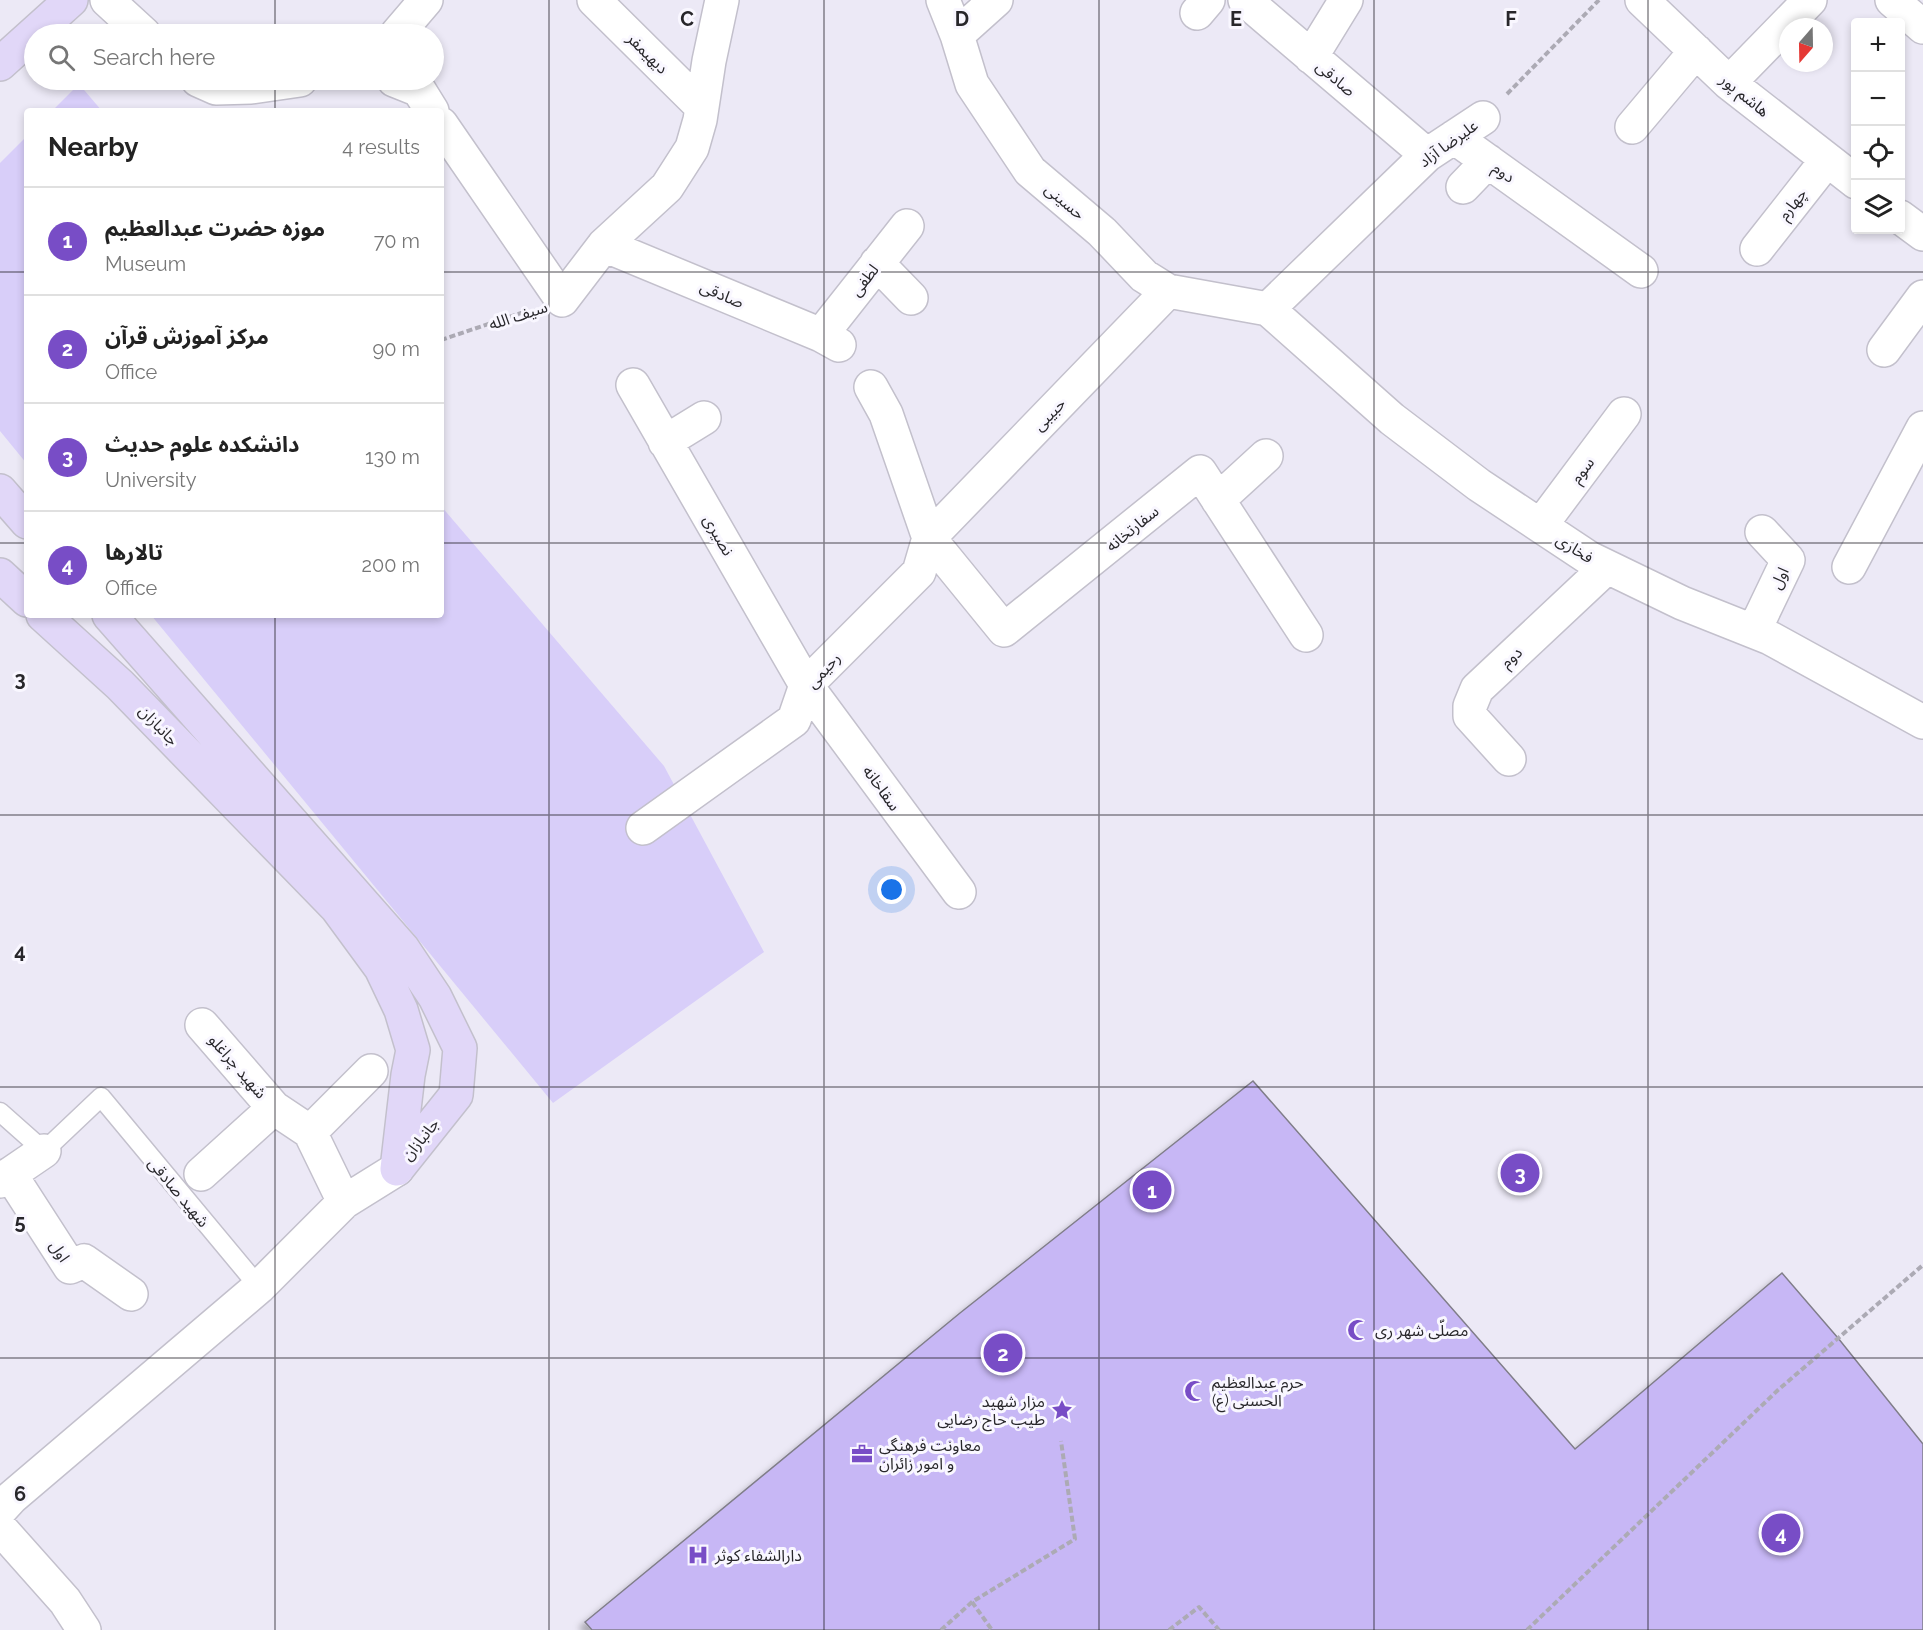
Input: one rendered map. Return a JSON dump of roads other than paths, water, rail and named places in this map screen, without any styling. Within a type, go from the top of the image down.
[{"type":"street","points":[[44,24],[71,0]]},
{"type":"street","points":[[106,0],[133,24]]},
{"type":"street","points":[[406,24],[426,0]]},
{"type":"street","name":"دیهیمفر","points":[[594,0],[702,106]]},
{"type":"street","points":[[702,106],[722,0]]},
{"type":"street","name":"حسینی","points":[[943,0],[957,35],[972,84],[1030,171],[1102,232],[1144,276],[1168,291],[1268,309]]},
{"type":"street","points":[[957,35],[996,0]]},
{"type":"street","name":"صادقی","points":[[1245,0],[1428,155]]},
{"type":"street","points":[[1311,57],[1346,0]]},
{"type":"street","name":"هاشم پور","points":[[1642,0],[1729,83],[1853,180]]},
{"type":"street","points":[[1729,83],[1810,0]]},
{"type":"street","points":[[1892,0],[1923,27]]},
{"type":"street","points":[[0,64],[24,42]]},
{"type":"street","points":[[1632,127],[1696,51]]},
{"type":"street","points":[[214,93],[232,90]]},
{"type":"street","points":[[419,90],[430,108]]},
{"type":"street","name":"سیف الله","points":[[444,128],[562,300],[604,245],[667,187],[692,148],[702,106]]},
{"type":"street","name":"علیرضا آزاد","points":[[1268,309],[1428,155],[1483,118]]},
{"type":"street","name":"دوم","points":[[1454,137],[1641,271]]},
{"type":"street","name":"چهارم","points":[[1756,249],[1827,160]]},
{"type":"street","points":[[1463,187],[1488,161]]},
{"type":"street","points":[[1905,221],[1923,234]]},
{"type":"street","name":"لطفی","points":[[830,340],[877,263],[908,226]]},
{"type":"street","name":"صادقی","points":[[604,245],[830,340]]},
{"type":"street","points":[[877,263],[911,298]]},
{"type":"street","name":"حبیبی","points":[[929,538],[1168,291]]},
{"type":"street","points":[[1884,350],[1923,297]]},
{"type":"street","name":"فخاری","points":[[1268,309],[1392,419],[1479,485],[1590,558],[1682,603],[1754,631],[1805,656],[1923,722]]},
{"type":"street","name":"نصیری","points":[[633,385],[806,685]]},
{"type":"street","points":[[871,387],[886,414],[929,538]]},
{"type":"street","name":"سوم","points":[[1541,525],[1624,414]]},
{"type":"street","points":[[664,442],[704,418]]},
{"type":"street","points":[[1848,567],[1923,428]]},
{"type":"street","points":[[1218,500],[1266,456]]},
{"type":"street","name":"سفارتخانه","points":[[929,538],[1004,630],[1200,472],[1306,635]]},
{"type":"street","points":[[0,491],[24,519]]},
{"type":"street","name":"اول","points":[[1754,631],[1788,560],[1762,532]]},
{"type":"street","name":"رحیمی","points":[[642,828],[794,720],[806,685],[919,572],[929,538]]},
{"type":"street","name":"دوم","points":[[1509,759],[1470,716],[1470,705],[1477,689],[1607,567]]},
{"type":"street","points":[[0,575],[24,597]]},
{"type":"street","name":"جانبازان","points":[[47,618],[120,685],[337,908],[381,968],[401,1010],[412,1050],[397,1169]]},
{"type":"street","name":"جانبازان","points":[[112,618],[403,949],[435,997],[460,1048],[456,1095],[397,1169]]},
{"type":"street","name":"سقاخانه","points":[[806,685],[959,892]]},
{"type":"street","name":"شهید چراغلو","points":[[202,1025],[274,1108],[310,1132]]},
{"type":"street","points":[[344,1202],[310,1132],[371,1071]]},
{"type":"street","name":"شهید چراغلو","points":[[201,1174],[274,1108]]},
{"type":"street","points":[[5,1178],[44,1151]]},
{"type":"street","points":[[0,1510],[11,1498],[259,1287],[344,1202],[397,1169]]},
{"type":"street","name":"اول","points":[[5,1178],[70,1267],[84,1261],[131,1294]]},
{"type":"street","points":[[0,1528],[65,1601],[84,1630]]},
{"type":"lane","name":"شهید صادقی","points":[[44,1151],[101,1097],[259,1287]]},
{"type":"lane","points":[[0,1112],[44,1151]]},
{"type":"place","name":"دانشکده علوم حدیث","points":[[1520,1173]]},
{"type":"place","name":"موزه حضرت عبدالعظیم","points":[[1152,1190]]},
{"type":"place","name":"مصلّی شهر ری","points":[[1358,1330]]},
{"type":"place","name":"مرکز آموزش قرآن","points":[[1003,1353]]},
{"type":"place","name":"حرم عبدالعظیم الحسنی (ع)","points":[[1195,1391]]},
{"type":"place","name":"مزار شهید طیب حاج رضایی","points":[[1062,1410]]},
{"type":"place","name":"معاونت فرهنگی و امور زائران","points":[[862,1454]]},
{"type":"place","name":"تالارها","points":[[1781,1533]]},
{"type":"place","name":"دارالشفاء کوثر","points":[[698,1555]]}]
